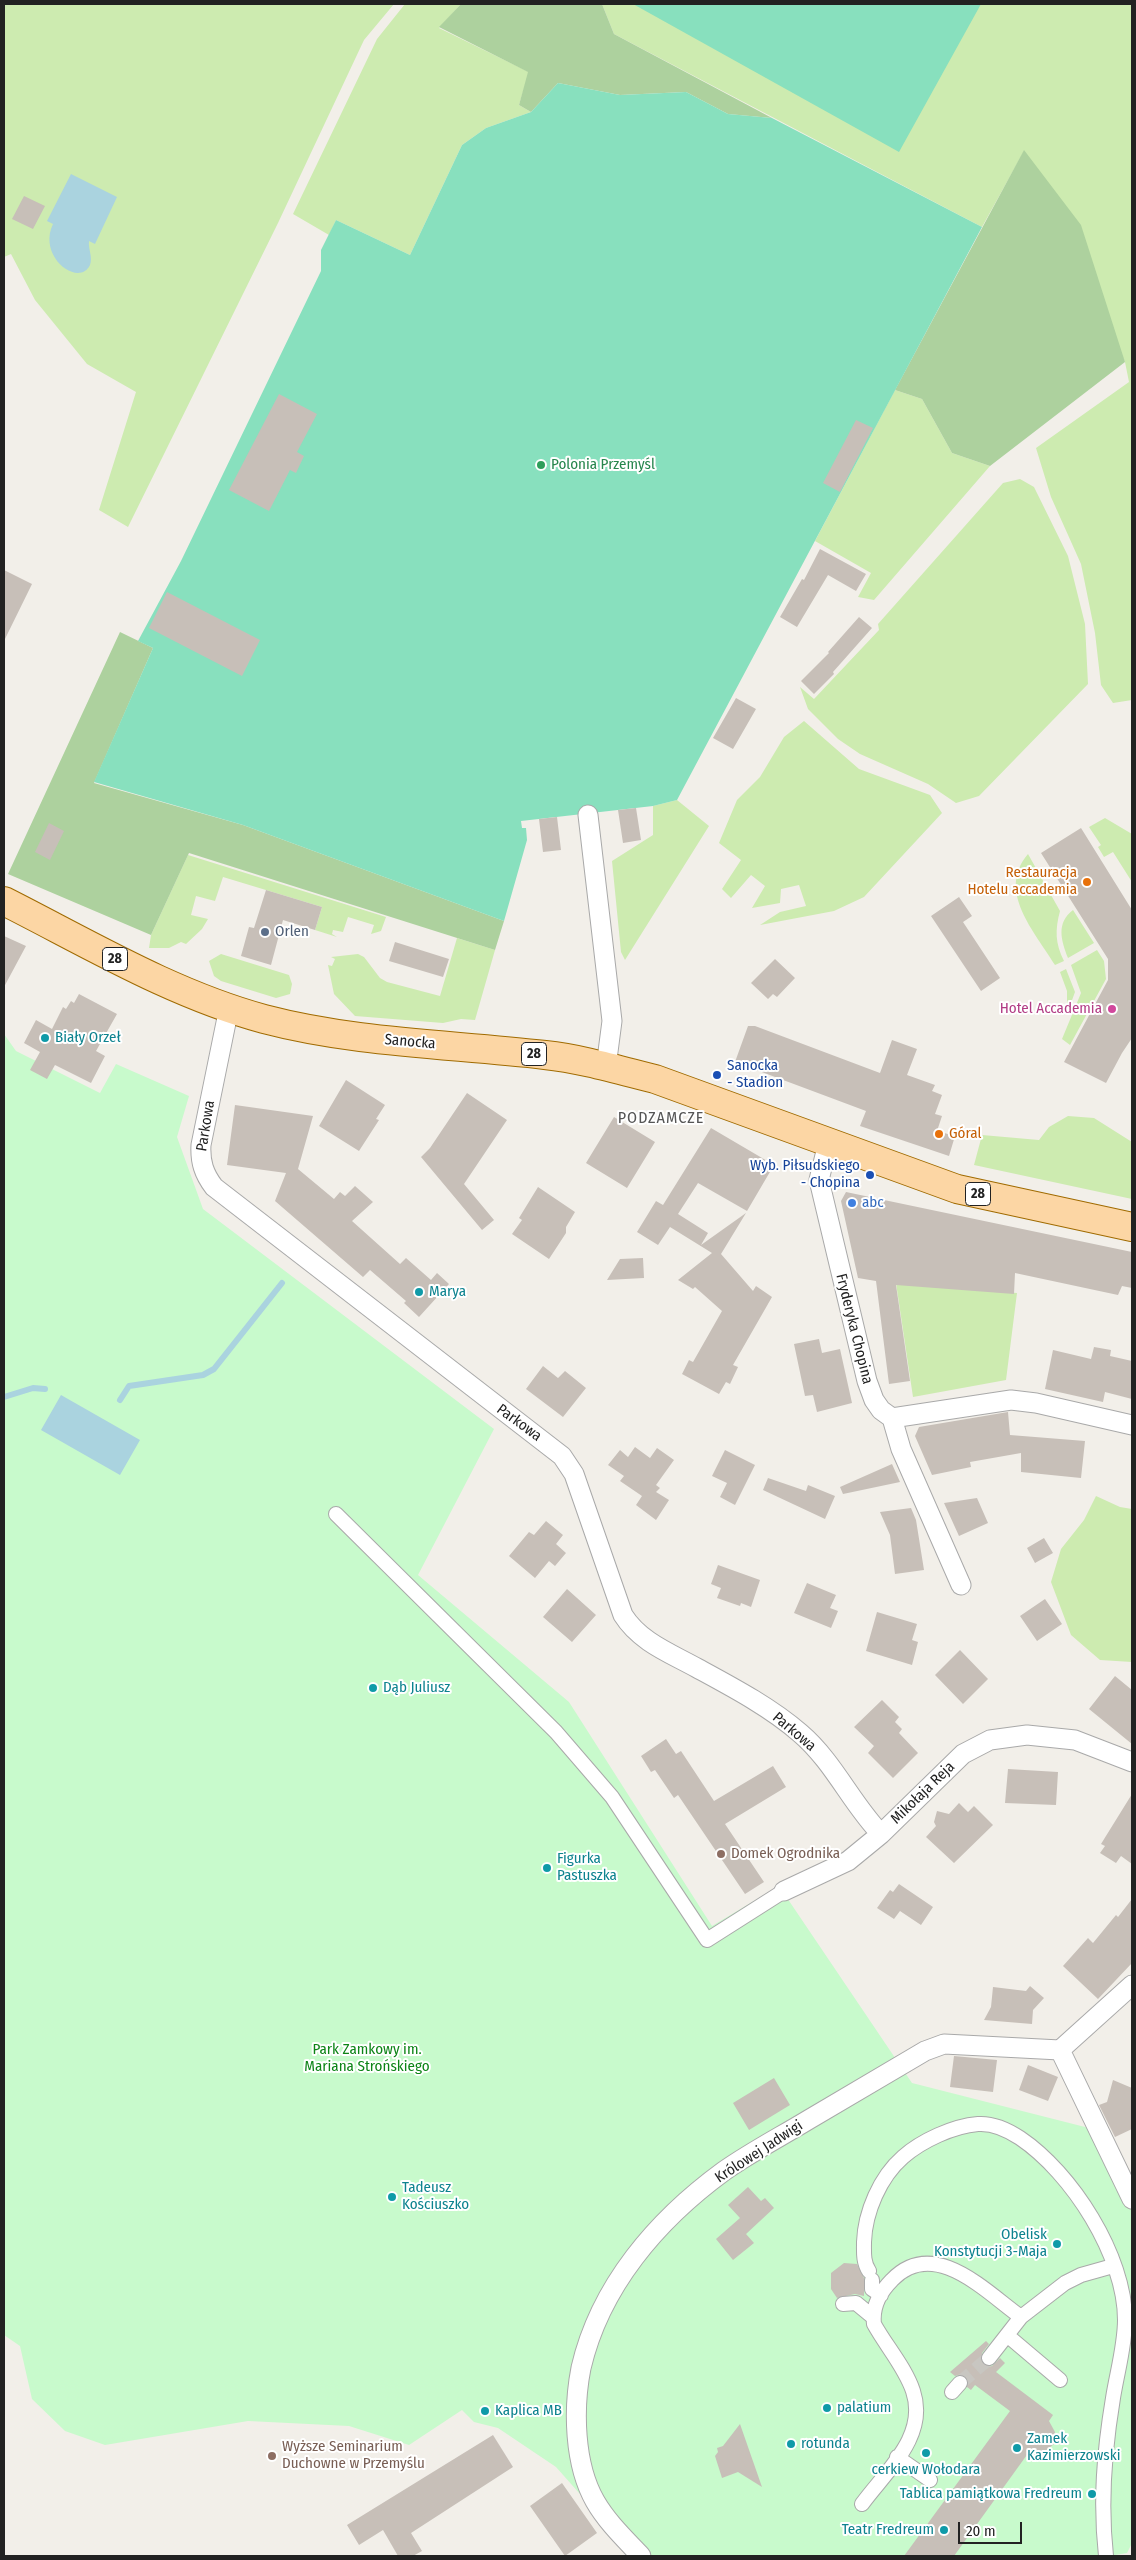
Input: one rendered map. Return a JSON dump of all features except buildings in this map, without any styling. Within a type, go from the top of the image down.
[{"type":"main road","name":"Sanocka","points":[[4,901],[126,964],[186,992],[265,1019],[361,1037],[547,1055],[606,1067],[655,1079],[828,1143]]},
{"type":"main road","name":"28","points":[[828,1143],[958,1189],[1132,1227]]},
{"type":"street","points":[[588,815],[612,1020],[606,1067]]},
{"type":"street","name":"Parkowa","points":[[229,1008],[201,1145],[201,1162],[207,1178],[214,1187],[562,1456],[574,1474],[623,1615],[635,1631],[727,1684],[801,1734],[833,1767],[867,1820],[881,1834]]},
{"type":"street","name":"Fryderyka Chopina","points":[[828,1143],[819,1180],[867,1382],[874,1400],[881,1410],[892,1418],[901,1450],[962,1584]]},
{"type":"street","points":[[892,1418],[1011,1400],[1036,1403],[1132,1425]]},
{"type":"street","points":[[336,1514],[556,1732],[612,1797],[707,1940],[784,1891]]},
{"type":"street","name":"Mikołaja Reja","points":[[784,1891],[848,1860],[881,1834],[958,1759],[974,1747],[1007,1736],[1027,1735],[1075,1740],[1132,1762]]},
{"type":"street","points":[[1132,1985],[1060,2050],[1132,2199]]},
{"type":"street","name":"Królowej Jadwigi","points":[[641,2556],[608,2520],[594,2499],[578,2446],[576,2421],[580,2377],[592,2332],[616,2280],[632,2259],[690,2200],[723,2172],[925,2051],[944,2044],[1060,2050]]},
{"type":"street","points":[[881,2295],[872,2289],[864,2234],[868,2216],[882,2183],[902,2158],[942,2134],[980,2124],[1009,2131],[1022,2139],[1059,2173],[1074,2191],[1098,2228],[1122,2294],[1125,2320],[1104,2458],[1102,2496],[1106,2556]]},
{"type":"street","points":[[862,2504],[913,2434],[916,2421],[916,2406],[912,2390],[874,2324],[872,2312],[881,2295],[895,2276],[908,2268],[933,2263],[958,2271],[1021,2317]]},
{"type":"street","points":[[989,2358],[1021,2317],[1065,2283],[1095,2270],[1113,2266]]},
{"type":"street","points":[[843,2304],[856,2303],[873,2317]]},
{"type":"street","points":[[1008,2336],[1060,2380]]},
{"type":"street","points":[[898,2457],[930,2480]]},
{"type":"green space","points":[[4,4],[394,4],[364,40],[278,223],[128,527],[99,510],[136,392],[87,364],[35,300],[11,254],[4,257]]},
{"type":"green space","points":[[405,4],[461,4],[439,28],[529,72],[519,105],[531,112],[486,128],[462,145],[410,255],[336,220],[329,235],[293,214],[377,39]]},
{"type":"green space","points":[[461,4],[602,4],[614,34],[772,118],[728,114],[686,92],[620,95],[558,83],[531,112],[519,105],[528,72],[439,27]]},
{"type":"green space","points":[[602,4],[1132,4],[1132,700],[1113,703],[1101,685],[1095,633],[1081,564],[1051,497],[1036,448],[1129,382],[1125,362],[1024,151],[982,227],[614,34]]},
{"type":"green space","points":[[633,4],[981,4],[899,152]]},
{"type":"green space","name":"Polonia Przemyśl","points":[[558,83],[620,95],[686,92],[728,114],[772,118],[982,227],[677,800],[653,806],[521,821],[522,828],[526,828],[527,840],[504,921],[243,825],[94,782],[153,648],[138,641],[181,561],[321,271],[321,250],[336,220],[410,255],[462,145],[486,128],[531,112]]},
{"type":"green space","points":[[1024,150],[1081,225],[1125,362],[990,466],[952,453],[922,399],[895,390]]},
{"type":"green space","points":[[895,390],[922,399],[952,453],[990,466],[874,600],[858,597],[871,573],[815,541]]},
{"type":"green space","points":[[1020,479],[1034,487],[1068,556],[1085,624],[1088,684],[979,796],[956,803],[928,784],[860,754],[838,739],[808,709],[800,687],[814,699],[879,630],[878,624],[1003,483]]},
{"type":"green space","points":[[120,632],[153,648],[94,783],[243,825],[504,921],[495,950],[189,853],[151,935],[8,874]]},
{"type":"green space","points":[[804,721],[859,769],[930,795],[942,813],[864,897],[834,911],[760,925],[780,912],[806,906],[799,885],[781,889],[780,903],[752,908],[765,886],[751,875],[731,898],[722,889],[741,860],[719,843],[737,800],[760,777],[784,737]]},
{"type":"green space","points":[[677,800],[709,826],[625,960],[621,952],[612,861],[653,835],[653,806]]},
{"type":"green space","points":[[1105,818],[1132,834],[1132,882],[1113,852],[1104,857],[1098,847],[1101,845],[1089,827]]},
{"type":"green space","points":[[1028,854],[1060,911],[1057,936],[1064,961],[1055,965],[1029,925],[1017,897],[1016,882],[1019,868]]},
{"type":"green space","points":[[188,855],[386,917],[381,931],[371,934],[374,925],[348,917],[343,932],[333,930],[332,934],[337,937],[315,930],[322,907],[223,877],[215,901],[196,896],[191,915],[208,919],[202,929],[186,944],[181,942],[169,948],[149,948],[151,935]]},
{"type":"green space","points":[[1073,910],[1094,943],[1068,958],[1061,932],[1064,920]]},
{"type":"green space","points":[[457,938],[495,950],[475,1020],[461,1019],[443,1023],[355,1016],[334,994],[328,965],[332,966],[335,959],[331,957],[358,954],[364,957],[380,978],[387,982],[440,996]]},
{"type":"green space","points":[[1097,950],[1104,961],[1106,979],[1070,1045],[1062,1039],[1081,993],[1071,965]]},
{"type":"green space","points":[[221,954],[289,975],[292,984],[290,994],[276,998],[221,981],[214,976],[209,961]]},
{"type":"green space","points":[[1066,969],[1075,992],[1067,1014],[1067,991],[1060,972]]},
{"type":"green space","name":"Park Zamkowy im. Mariana Strońskiego","points":[[4,1034],[16,1051],[100,1093],[116,1064],[189,1096],[177,1137],[203,1209],[494,1429],[418,1575],[569,1702],[712,1926],[779,1886],[912,2083],[1089,2128],[1132,2210],[1132,2543],[1127,2553],[1109,2556],[635,2556],[556,2467],[498,2428],[474,2422],[462,2410],[409,2445],[349,2426],[248,2421],[105,2445],[65,2431],[32,2399],[20,2346],[4,2335]]},
{"type":"green space","points":[[1068,1116],[1094,1118],[1132,1142],[1132,1199],[974,1165],[982,1135],[1039,1140],[1049,1127]]},
{"type":"green space","points":[[896,1283],[1017,1293],[1006,1380],[913,1397]]},
{"type":"green space","points":[[1096,1496],[1120,1507],[1132,1509],[1132,1662],[1100,1660],[1071,1635],[1051,1582],[1061,1549],[1084,1520]]},
{"type":"water","points":[[71,174],[117,197],[95,244],[89,241],[90,265],[85,271],[77,273],[61,266],[55,258],[50,248],[53,224],[47,221]]},
{"type":"water","points":[[61,1395],[140,1440],[120,1475],[41,1430]]},
{"type":"waterway","points":[[120,1400],[129,1386],[203,1375],[214,1369],[282,1283]]},
{"type":"waterway","points":[[4,1397],[33,1388],[45,1389]]},
{"type":"tunnel","points":[[960,2383],[989,2358]]},
{"type":"place","name":"Polonia Przemyśl","points":[[541,465]]},
{"type":"place","name":"Restauracja Hotelu accademia","points":[[1087,882]]},
{"type":"place","name":"Orlen","points":[[265,932]]},
{"type":"place","name":"Hotel Accademia","points":[[1112,1009]]},
{"type":"place","name":"Biały Orzeł","points":[[45,1038]]},
{"type":"place","name":"Sanocka - Stadion","points":[[717,1075]]},
{"type":"place","name":"Góral","points":[[939,1134]]},
{"type":"place","name":"Wyb. Piłsudskiego - Chopina","points":[[870,1175]]},
{"type":"place","name":"abc","points":[[852,1203]]},
{"type":"place","name":"Marya","points":[[419,1292]]},
{"type":"place","name":"Dąb Juliusz","points":[[373,1688]]},
{"type":"place","name":"Domek Ogrodnika","points":[[721,1854]]},
{"type":"place","name":"Figurka Pastuszka","points":[[547,1868]]},
{"type":"place","name":"Tadeusz Kościuszko","points":[[392,2197]]},
{"type":"place","name":"Obelisk Konstytucji 3-Maja","points":[[1057,2244]]},
{"type":"place","name":"palatium","points":[[827,2408]]},
{"type":"place","name":"Kaplica MB","points":[[485,2411]]},
{"type":"place","name":"rotunda","points":[[791,2444]]},
{"type":"place","name":"Zamek Kazimierzowski","points":[[1017,2448]]},
{"type":"place","name":"cerkiew Wołodara","points":[[926,2453]]},
{"type":"place","name":"Wyższe Seminarium Duchowne w Przemyślu","points":[[272,2456]]},
{"type":"place","name":"Tablica pamiątkowa Fredreum","points":[[1092,2494]]},
{"type":"place","name":"Teatr Fredreum","points":[[944,2530]]},
{"type":"district","name":"PODZAMCZE","points":[[661,1119]]}]
